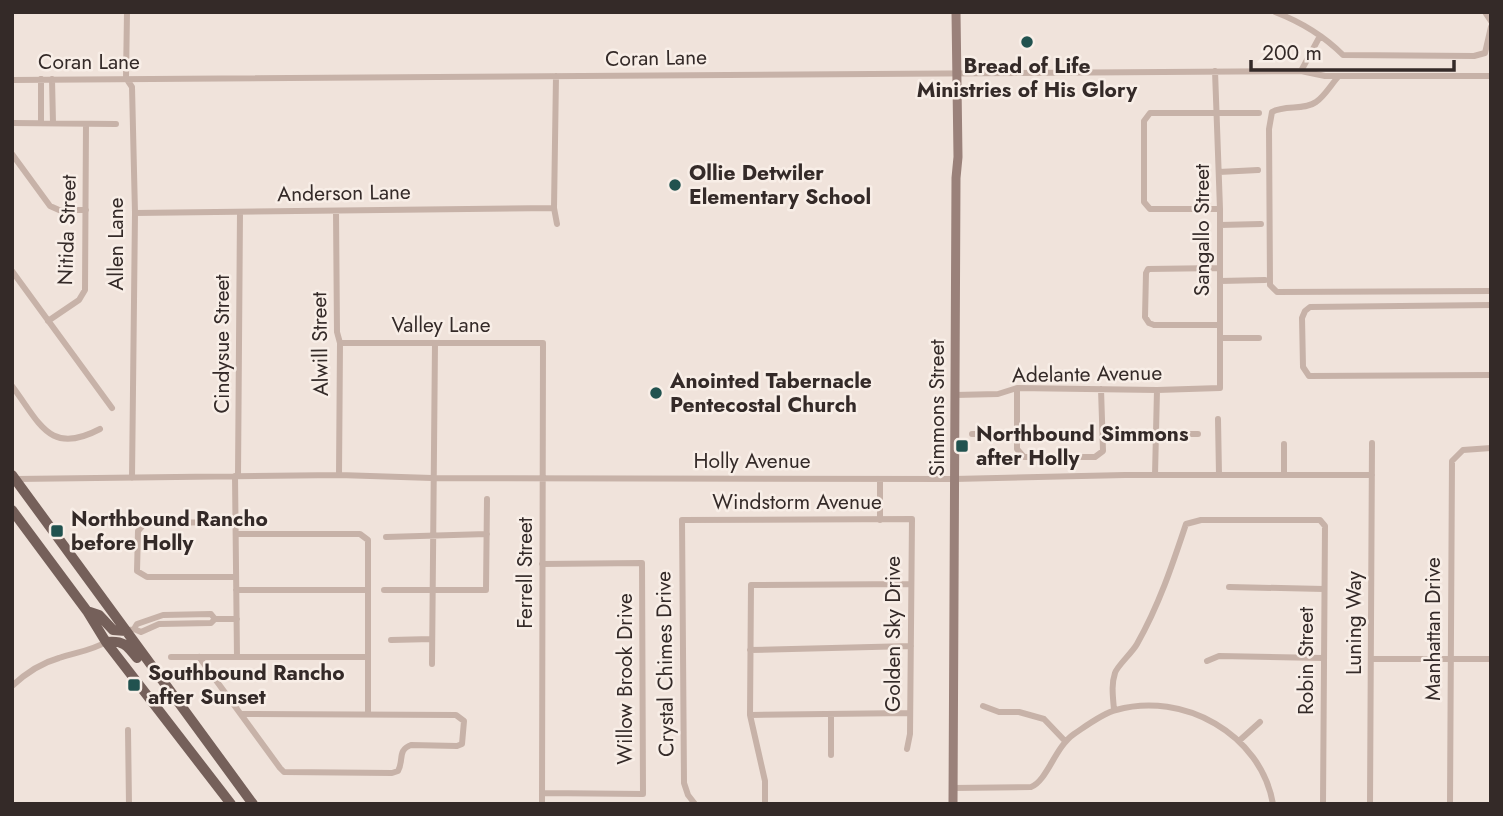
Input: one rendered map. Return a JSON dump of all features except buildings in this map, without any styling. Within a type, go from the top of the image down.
[{"type":"main road","name":"Simmons Street","points":[[953,804],[957,12]]},
{"type":"main road","points":[[14,477],[130,630],[149,663],[253,804]]},
{"type":"main road","points":[[12,510],[87,611],[106,642],[231,804]]},
{"type":"main road","points":[[87,611],[99,615],[110,628],[118,632],[130,630]]},
{"type":"main road","points":[[106,642],[125,643],[138,660],[149,663]]},
{"type":"street","name":"Allen Lane","points":[[127,12],[126,78],[132,87],[135,213],[132,478]]},
{"type":"street","points":[[1276,12],[1297,20],[1343,55],[1474,56],[1485,53],[1491,27]]},
{"type":"street","points":[[1485,12],[1491,21]]},
{"type":"street","points":[[1301,71],[1320,36]]},
{"type":"street","name":"Coran Lane","points":[[12,80],[1215,71],[1301,71],[1325,76],[1491,76]]},
{"type":"street","name":"Sangallo Street","points":[[1215,71],[1220,209],[1220,388]]},
{"type":"street","points":[[1339,75],[1316,103],[1281,107],[1272,112],[1269,129],[1270,285],[1277,292],[1491,291]]},
{"type":"street","points":[[556,76],[554,208],[557,224]]},
{"type":"street","points":[[41,79],[41,123]]},
{"type":"street","points":[[52,79],[52,123]]},
{"type":"street","points":[[1220,209],[1147,207],[1144,202],[1146,116],[1150,113],[1259,113]]},
{"type":"street","points":[[12,123],[117,124]]},
{"type":"street","name":"Nitida Street","points":[[48,321],[85,293],[86,124]]},
{"type":"street","points":[[12,154],[50,206],[59,210],[86,210]]},
{"type":"street","points":[[1219,172],[1258,170]]},
{"type":"street","name":"Anderson Lane","points":[[135,213],[554,208]]},
{"type":"street","name":"Cindysue Street","points":[[237,657],[240,212]]},
{"type":"street","name":"Alwill Street","points":[[336,212],[337,332],[340,343],[339,475]]},
{"type":"street","points":[[1220,225],[1261,224]]},
{"type":"street","points":[[1220,268],[1149,270],[1146,273],[1147,320],[1154,325],[1220,325]]},
{"type":"street","points":[[12,271],[112,408]]},
{"type":"street","points":[[1220,281],[1265,280]]},
{"type":"street","points":[[1491,305],[1310,307],[1302,318],[1303,367],[1305,373],[1312,377],[1491,375]]},
{"type":"street","points":[[1220,338],[1259,338]]},
{"type":"street","name":"Valley Lane","points":[[340,343],[543,343]]},
{"type":"street","points":[[432,664],[435,343]]},
{"type":"street","name":"Ferrell Street","points":[[542,804],[543,343]]},
{"type":"street","points":[[12,386],[53,438],[81,439],[100,429]]},
{"type":"street","points":[[1017,388],[1017,449],[1024,457],[1095,457],[1101,454],[1101,389]]},
{"type":"street","name":"Adelante Avenue","points":[[955,395],[998,394],[1017,388],[1220,388]]},
{"type":"street","points":[[1156,475],[1157,390]]},
{"type":"street","points":[[1218,419],[1219,475]]},
{"type":"street","points":[[972,434],[1017,433]]},
{"type":"street","points":[[1155,434],[1198,434]]},
{"type":"street","name":"Luning Way","points":[[1370,804],[1373,443]]},
{"type":"street","points":[[1284,444],[1284,475]]},
{"type":"street","name":"Manhattan Drive","points":[[1450,804],[1452,461],[1463,450],[1491,448]]},
{"type":"street","name":"Holly Avenue","points":[[14,477],[339,475],[432,478],[954,480],[1156,475],[1372,475]]},
{"type":"street","points":[[880,479],[880,520]]},
{"type":"street","points":[[384,590],[486,590],[487,499]]},
{"type":"street","name":"Windstorm Avenue","points":[[682,520],[912,519]]},
{"type":"street","name":"Golden Sky Drive","points":[[907,749],[910,713],[912,519]]},
{"type":"street","name":"Crystal Chimes Drive","points":[[682,520],[684,783],[695,804]]},
{"type":"street","name":"Robin Street","points":[[1114,710],[1112,684],[1115,669],[1127,660],[1137,645],[1161,596],[1186,524],[1201,520],[1320,520],[1325,526],[1323,804]]},
{"type":"street","points":[[236,522],[145,523],[138,531],[137,571],[147,577],[236,577]]},
{"type":"street","points":[[236,534],[360,534],[368,540],[368,714]]},
{"type":"street","points":[[386,537],[487,534]]},
{"type":"street","name":"Willow Brook Drive","points":[[542,564],[642,563],[643,794],[542,793]]},
{"type":"street","points":[[765,804],[765,781],[750,715],[751,585],[911,584]]},
{"type":"street","points":[[1229,587],[1324,589]]},
{"type":"street","points":[[236,590],[368,590]]},
{"type":"street","points":[[130,630],[141,632],[159,624],[211,623],[215,619],[237,618]]},
{"type":"street","points":[[391,640],[432,639]]},
{"type":"street","points":[[12,686],[44,663],[93,650],[106,642]]},
{"type":"street","points":[[750,650],[911,646]]},
{"type":"street","points":[[1207,661],[1219,656],[1324,658]]},
{"type":"street","points":[[171,657],[368,657]]},
{"type":"street","points":[[199,657],[241,714],[284,772],[393,773],[401,766],[401,752],[404,747],[462,744],[464,721],[456,715],[241,714]]},
{"type":"street","points":[[1372,659],[1491,659]]},
{"type":"street","points":[[983,706],[999,712],[1019,712],[1044,719],[1065,741]]},
{"type":"street","points":[[953,788],[1036,785],[1042,780],[1053,757],[1065,741],[1114,710],[1141,706],[1184,710],[1222,726],[1240,740],[1253,757],[1265,777],[1273,804]]},
{"type":"street","points":[[750,715],[910,713]]},
{"type":"street","points":[[831,714],[831,755]]},
{"type":"street","points":[[1240,740],[1260,722]]},
{"type":"street","points":[[128,730],[128,804]]},
{"type":"place","name":"Bread of Life Ministries of His Glory","points":[[1027,42]]},
{"type":"place","name":"Ollie Detwiler Elementary School","points":[[675,185]]},
{"type":"place","name":"Anointed Tabernacle Pentecostal Church","points":[[656,393]]},
{"type":"place","name":"Northbound Simmons after Holly","points":[[962,446]]},
{"type":"place","name":"Northbound Rancho before Holly","points":[[57,531]]},
{"type":"place","name":"Southbound Rancho after Sunset","points":[[134,685]]}]
